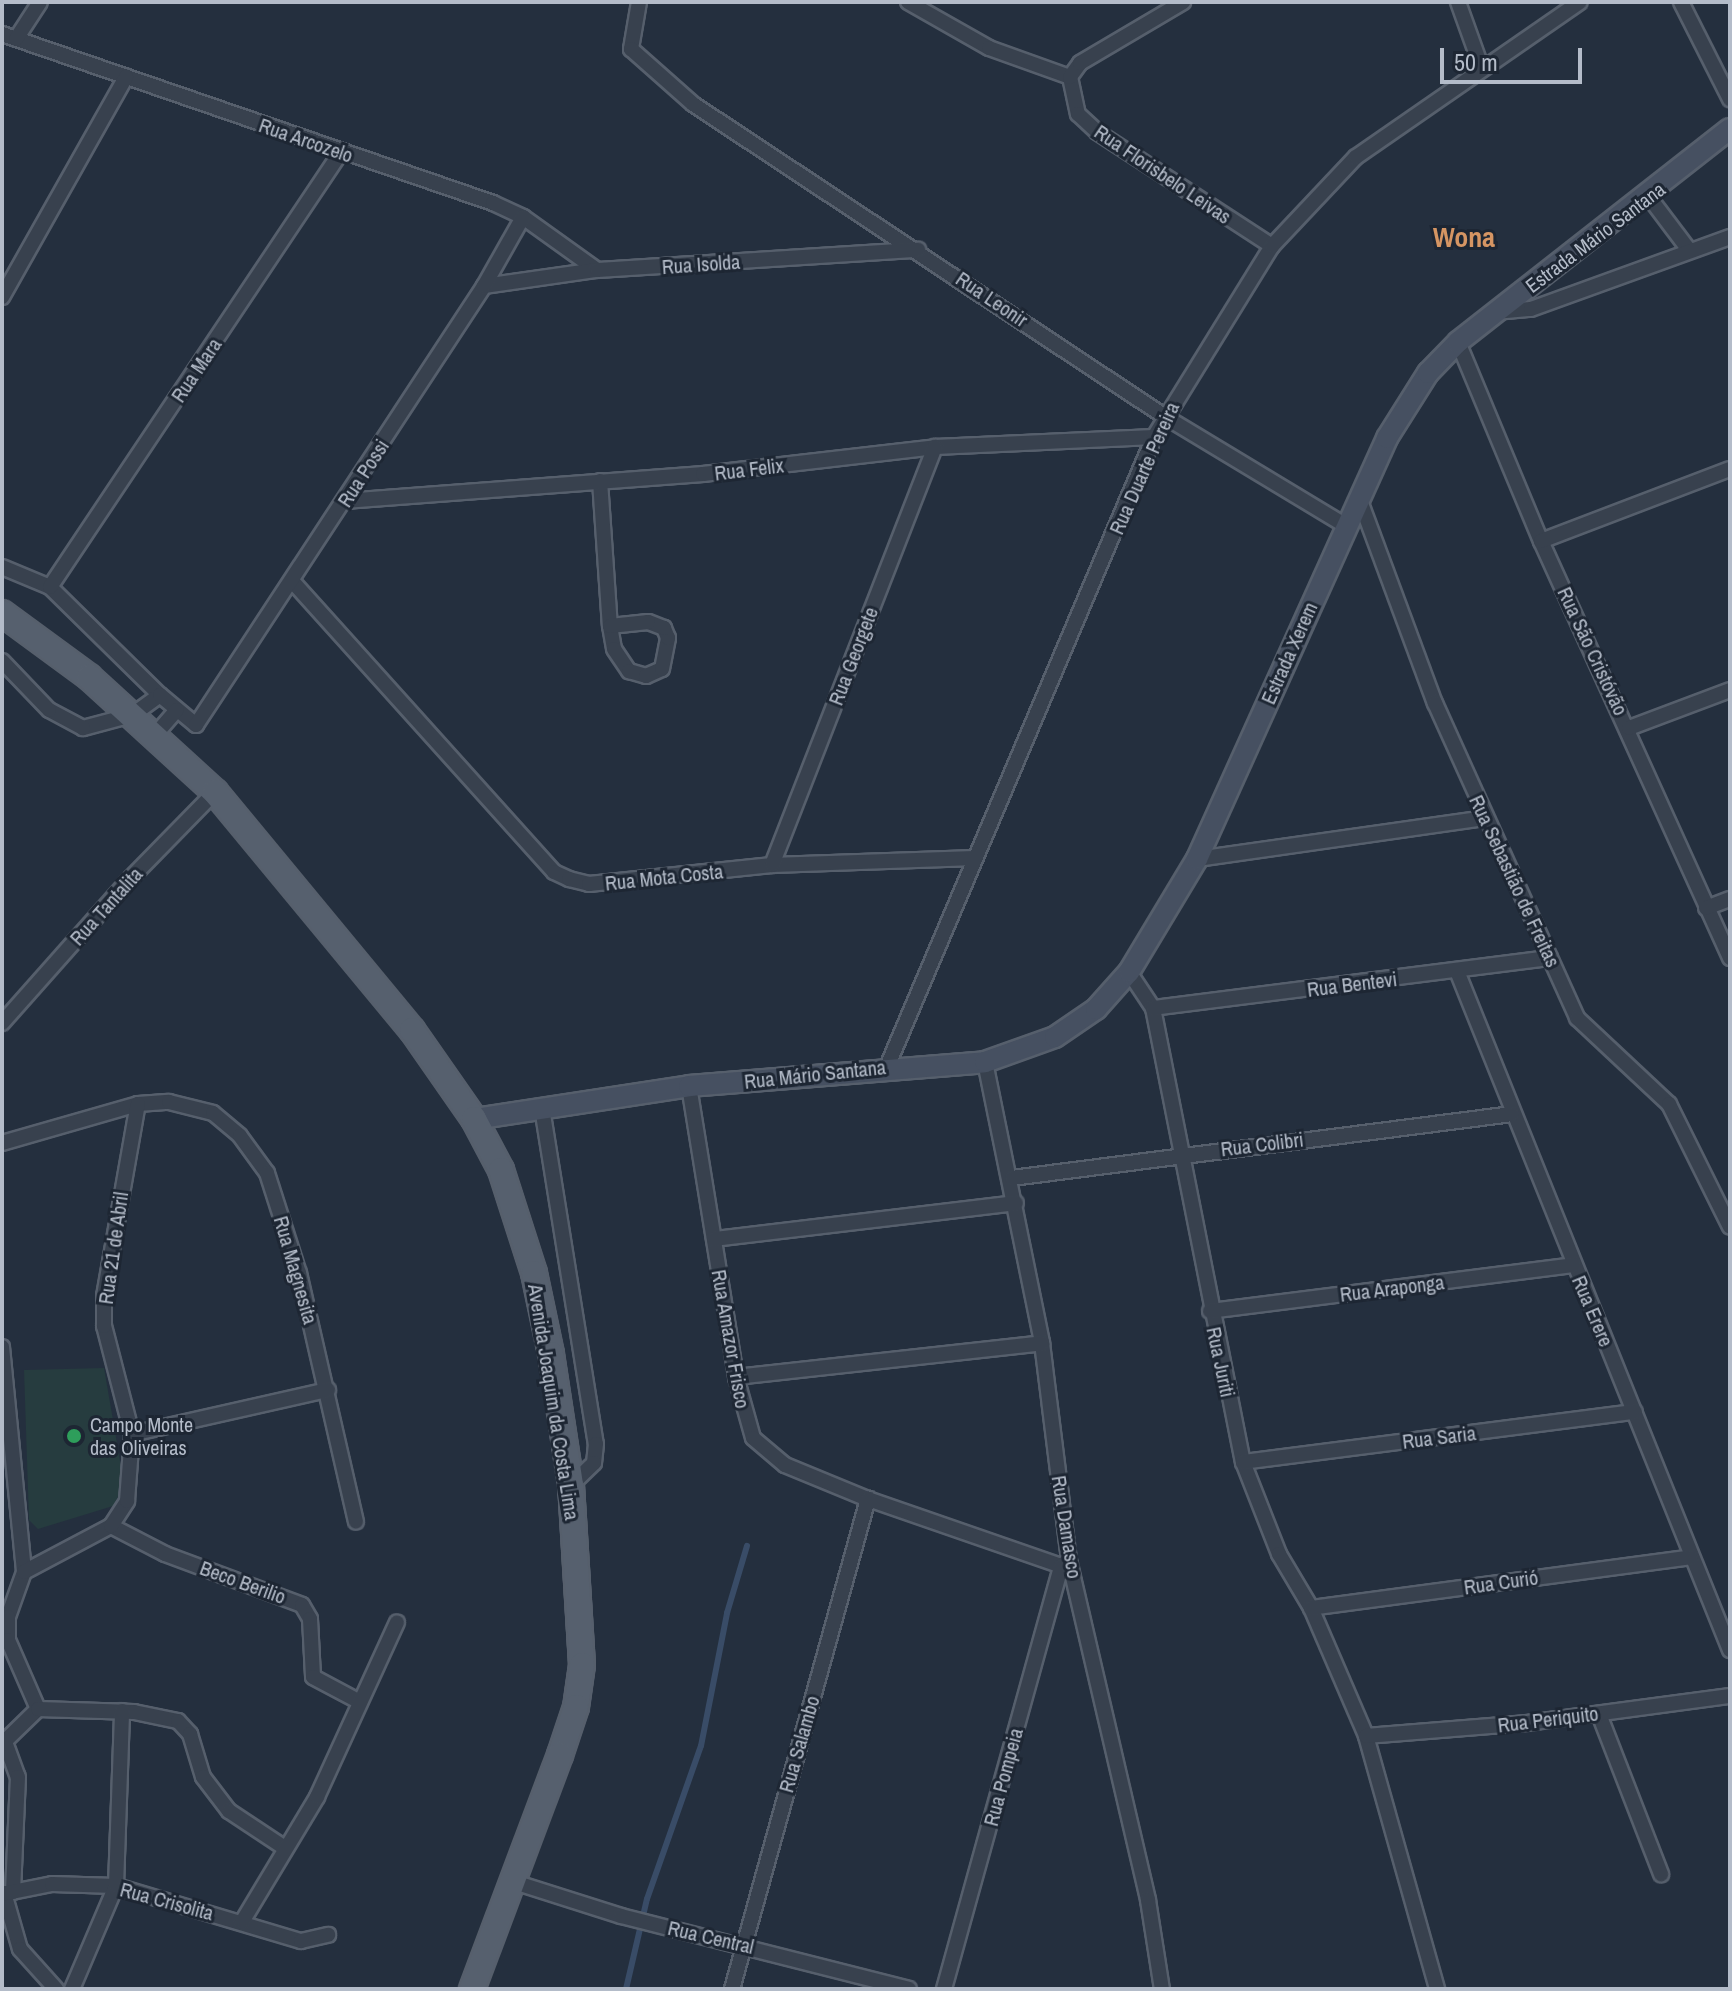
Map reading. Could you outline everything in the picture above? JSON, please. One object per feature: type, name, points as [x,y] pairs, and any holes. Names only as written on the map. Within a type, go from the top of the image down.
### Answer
[{"type":"main road","name":"Avenida Joaquim da Costa Lima","points":[[2,613],[132,715],[215,792],[412,1030],[474,1119],[501,1170],[534,1273],[571,1485],[580,1679],[568,1731],[472,1989]]},
{"type":"street","points":[[9,37],[40,2]]},
{"type":"street","name":"Rua Leonir","points":[[639,2],[631,43],[644,64],[754,146],[918,250],[1164,416],[1346,526]]},
{"type":"street","points":[[908,2],[989,48],[1070,77],[1080,63],[1183,2]]},
{"type":"street","points":[[1458,2],[1482,69]]},
{"type":"street","name":"Rua Duarte Pereira","points":[[887,1067],[1154,437],[1164,416],[1272,246],[1356,157],[1580,2]]},
{"type":"street","points":[[1681,2],[1730,99]]},
{"type":"street","name":"Rua Arcozelo","points":[[9,37],[523,217],[597,270]]},
{"type":"street","points":[[2,297],[126,77]]},
{"type":"street","name":"Rua Florisbelo Leivas","points":[[1070,77],[1078,114],[1097,132],[1272,246]]},
{"type":"street","name":"Estrada Mário Santana","points":[[1458,342],[1649,197],[1730,129]]},
{"type":"street","name":"Rua Mara","points":[[50,587],[341,152]]},
{"type":"street","points":[[1649,197],[1689,250]]},
{"type":"street","name":"Rua Possi","points":[[177,710],[196,725],[293,582],[484,286],[523,217]]},
{"type":"street","points":[[1495,312],[1531,309],[1730,237]]},
{"type":"street","name":"Rua Isolda","points":[[484,286],[597,270],[918,250]]},
{"type":"street","name":"Estrada Xerem","points":[[1129,972],[1197,859],[1346,526],[1407,403],[1458,342]]},
{"type":"street","name":"Rua São Cristóvão","points":[[1458,342],[1541,541],[1629,728],[1730,958]]},
{"type":"street","name":"Rua Felix","points":[[345,501],[600,481],[935,447],[1154,437]]},
{"type":"street","name":"Rua Georgete","points":[[772,865],[935,447]]},
{"type":"street","points":[[1541,541],[1730,469]]},
{"type":"street","points":[[600,481],[610,626],[614,649],[629,671],[646,676],[662,669],[668,638],[664,628],[648,622],[610,626]]},
{"type":"street","name":"Rua Sebastião de Freitas","points":[[1359,498],[1435,703],[1577,1018],[1669,1104],[1730,1227]]},
{"type":"street","points":[[2,567],[50,587],[177,710],[155,735]]},
{"type":"street","name":"Rua Mota Costa","points":[[293,582],[554,872],[589,884],[772,865],[975,858]]},
{"type":"street","points":[[3,664],[49,710],[83,728],[132,715],[160,695]]},
{"type":"street","points":[[1629,728],[1730,690]]},
{"type":"street","name":"Rua Tantalita","points":[[2,1023],[127,882],[215,792]]},
{"type":"street","points":[[1197,859],[1486,818]]},
{"type":"street","points":[[1706,908],[1730,899]]},
{"type":"street","name":"Rua Bentevi","points":[[1153,1008],[1550,958]]},
{"type":"street","name":"Rua Erere","points":[[1457,971],[1730,1650]]},
{"type":"street","name":"Rua Mário Santana","points":[[474,1119],[689,1086],[887,1067],[985,1062],[1033,1047],[1075,1025],[1129,972]]},
{"type":"street","name":"Rua Juriti","points":[[1129,972],[1153,1008],[1184,1153],[1210,1311],[1243,1462],[1279,1554],[1311,1608],[1366,1736]]},
{"type":"street","name":"Rua Damasco","points":[[985,1062],[1012,1178],[1042,1343],[1065,1563],[1148,1900],[1162,1989]]},
{"type":"street","name":"Rua Amazor Frisco","points":[[689,1086],[736,1377],[746,1424],[762,1449],[785,1465],[868,1499],[1065,1563]]},
{"type":"street","name":"Rua Magnesita","points":[[2,1143],[138,1104],[192,1104],[213,1113],[240,1136],[267,1173],[299,1273],[356,1522]]},
{"type":"street","name":"Rua 21 de Abril","points":[[111,1526],[127,1501],[132,1434],[104,1326],[104,1296],[138,1104]]},
{"type":"street","points":[[542,1108],[596,1444],[594,1463],[571,1485]]},
{"type":"street","name":"Rua Colibri","points":[[1012,1178],[1184,1153],[1512,1114]]},
{"type":"street","points":[[714,1239],[1016,1203]]},
{"type":"street","name":"Rua Araponga","points":[[1210,1311],[1574,1265]]},
{"type":"street","points":[[736,1377],[1042,1343]]},
{"type":"street","points":[[2,1347],[24,1572],[8,1617],[8,1640],[38,1709]]},
{"type":"street","points":[[132,1434],[328,1390]]},
{"type":"street","name":"Rua Saria","points":[[1243,1462],[1635,1412]]},
{"type":"street","name":"Rua Salambo","points":[[732,1989],[868,1499]]},
{"type":"street","points":[[24,1572],[111,1526]]},
{"type":"street","name":"Beco Berilio","points":[[111,1526],[165,1554],[302,1605],[310,1619],[313,1677],[360,1702]]},
{"type":"street","name":"Rua Curió","points":[[1311,1608],[1691,1557]]},
{"type":"street","name":"Rua Pompeia","points":[[944,1989],[1065,1563]]},
{"type":"street","points":[[242,1922],[317,1797],[397,1622]]},
{"type":"street","name":"Rua Periquito","points":[[1366,1736],[1599,1714],[1730,1696]]},
{"type":"street","points":[[56,1989],[20,1949],[6,1893],[18,1777],[4,1743],[38,1709],[122,1711],[160,1716],[186,1727],[203,1777],[229,1811],[285,1848]]},
{"type":"street","points":[[72,1989],[116,1886],[122,1711]]},
{"type":"street","points":[[1599,1714],[1661,1874]]},
{"type":"street","points":[[1366,1736],[1437,1989]]},
{"type":"street","name":"Rua Central","points":[[514,1882],[621,1916],[743,1944],[909,1989]]},
{"type":"street","name":"Rua Crisolita","points":[[6,1893],[52,1884],[116,1886],[301,1941],[328,1935]]},
{"type":"green space","points":[[104,1368],[123,1478],[119,1495],[113,1506],[38,1529],[29,1520],[24,1370]]},
{"type":"waterway","points":[[626,1989],[647,1899],[701,1746],[727,1613],[747,1546]]},
{"type":"place","name":"Campo Monte das Oliveiras","points":[[74,1436]]},
{"type":"district","name":"Wona","points":[[1464,237]]}]
